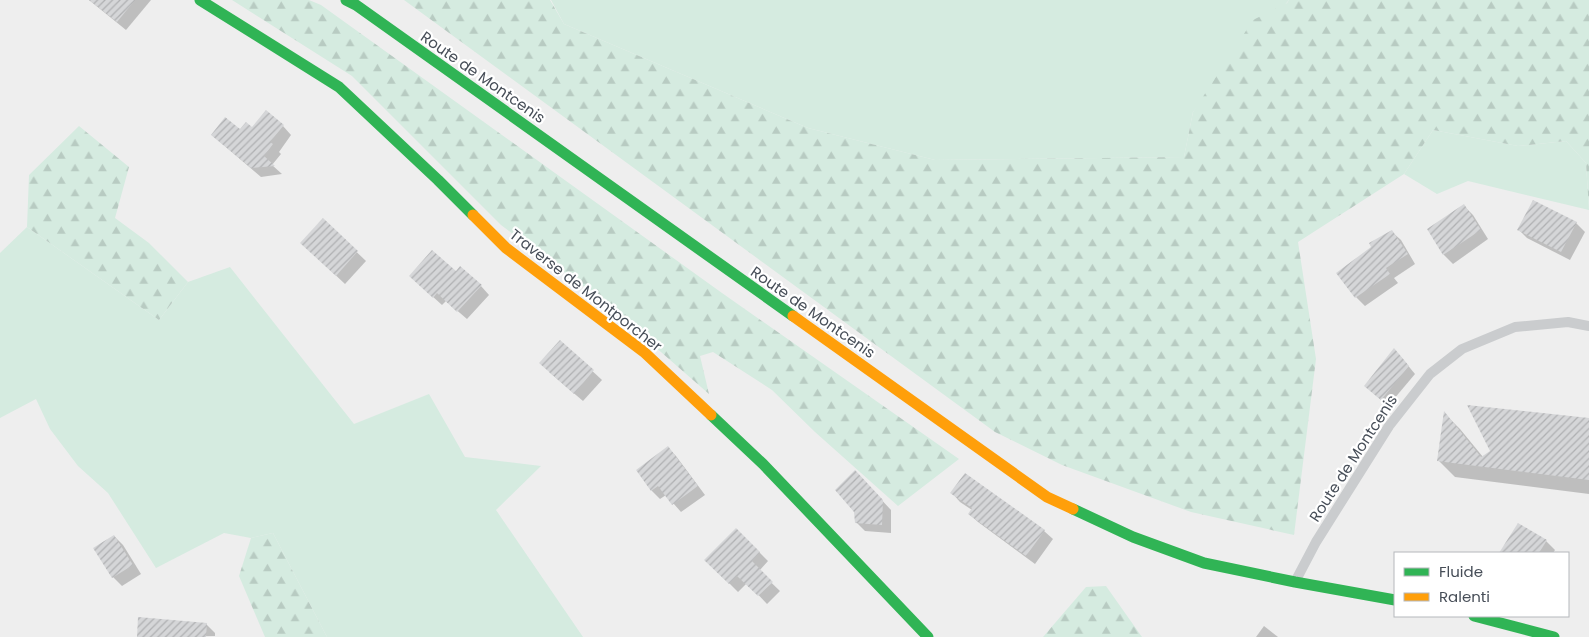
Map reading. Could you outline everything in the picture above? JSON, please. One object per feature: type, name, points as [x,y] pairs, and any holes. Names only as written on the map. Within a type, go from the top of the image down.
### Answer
[{"type":"main road","name":"Traverse de Montporcher","points":[[200,0],[339,87],[438,180],[506,248],[644,352],[763,464],[928,637]]},
{"type":"main road","name":"Route de Montcenis","points":[[346,0],[1047,496],[1133,537],[1204,563],[1394,600]]},
{"type":"main road","points":[[1478,617],[1554,637]]},
{"type":"lane","name":"Route de Montcenis","points":[[1295,582],[1316,542],[1389,426],[1430,374],[1462,349],[1515,327],[1568,322],[1589,326]]},
{"type":"green space","points":[[232,0],[309,0],[321,5],[722,293],[959,459],[898,506],[815,432],[772,390],[713,352],[700,356],[709,394],[598,297],[501,225],[352,76]]},
{"type":"green space","points":[[404,0],[550,0],[564,24],[808,128],[935,160],[1184,157],[1193,112],[1253,20],[1287,3],[1289,0],[1589,0],[1589,210],[1586,163],[1566,141],[1518,146],[1433,130],[1404,174],[1298,242],[1316,359],[1294,535],[1191,512],[1062,465],[995,432]]},
{"type":"green space","points":[[551,0],[1289,0],[1193,112],[1184,157],[935,160],[808,128],[564,24]]},
{"type":"green space","points":[[79,126],[129,167],[115,218],[149,243],[188,282],[159,320],[27,227],[29,175]]},
{"type":"green space","points":[[1433,130],[1518,146],[1566,141],[1586,163],[1589,210],[1468,181],[1437,194],[1404,174]]},
{"type":"green space","points":[[27,227],[159,320],[188,282],[230,267],[354,424],[429,394],[465,457],[541,466],[496,510],[583,637],[327,637],[273,533],[251,538],[224,533],[156,568],[108,493],[78,466],[50,429],[36,399],[0,418],[0,253]]},
{"type":"green space","points":[[273,533],[327,637],[265,637],[239,576],[251,538]]},
{"type":"green space","points":[[1106,586],[1142,637],[1043,637],[1086,587]]},
{"type":"building","points":[[89,0],[135,0],[117,22]]},
{"type":"building","points":[[266,110],[284,125],[270,142],[273,144],[264,156],[275,166],[251,168],[211,135],[225,117],[240,129],[246,122],[252,127]]},
{"type":"building","points":[[1533,200],[1577,222],[1561,252],[1517,230]]},
{"type":"building","points":[[1464,204],[1481,230],[1443,255],[1427,229]]},
{"type":"building","points":[[323,218],[358,251],[336,276],[300,243]]},
{"type":"building","points":[[1392,230],[1408,254],[1386,268],[1390,274],[1355,298],[1336,273],[1371,247],[1369,243]]},
{"type":"building","points":[[432,250],[456,271],[460,266],[482,285],[457,312],[437,293],[433,298],[409,276]]},
{"type":"building","points":[[560,340],[594,370],[574,394],[539,363]]},
{"type":"building","points":[[1394,348],[1409,366],[1381,400],[1364,386]]},
{"type":"building","points":[[1467,405],[1589,418],[1589,480],[1437,461],[1444,411],[1481,457],[1490,451]]},
{"type":"building","points":[[668,446],[698,486],[672,505],[658,486],[651,491],[636,470]]},
{"type":"building","points":[[855,470],[883,500],[882,525],[855,523],[854,512],[835,490]]},
{"type":"building","points":[[965,473],[1045,530],[1026,556],[968,514],[972,508],[950,493]]},
{"type":"building","points":[[1518,523],[1547,540],[1540,552],[1500,552]]},
{"type":"building","points":[[736,528],[760,552],[752,561],[773,582],[758,596],[737,576],[729,584],[704,560]]},
{"type":"building","points":[[114,535],[133,565],[112,578],[93,548]]},
{"type":"building","points":[[138,617],[207,623],[206,637],[137,637]]},
{"type":"traffic: fast","points":[[200,0],[339,87],[473,215]]},
{"type":"traffic: fast","points":[[346,0],[356,5],[793,316]]},
{"type":"traffic: fast","points":[[711,415],[763,464],[928,637]]},
{"type":"traffic: fast","points":[[1073,509],[1133,537],[1204,563],[1394,600]]},
{"type":"traffic: fast","points":[[1478,617],[1554,637]]},
{"type":"traffic: slow","points":[[473,215],[506,248],[644,352],[711,415]]},
{"type":"traffic: slow","points":[[793,316],[1047,497],[1073,509]]}]
